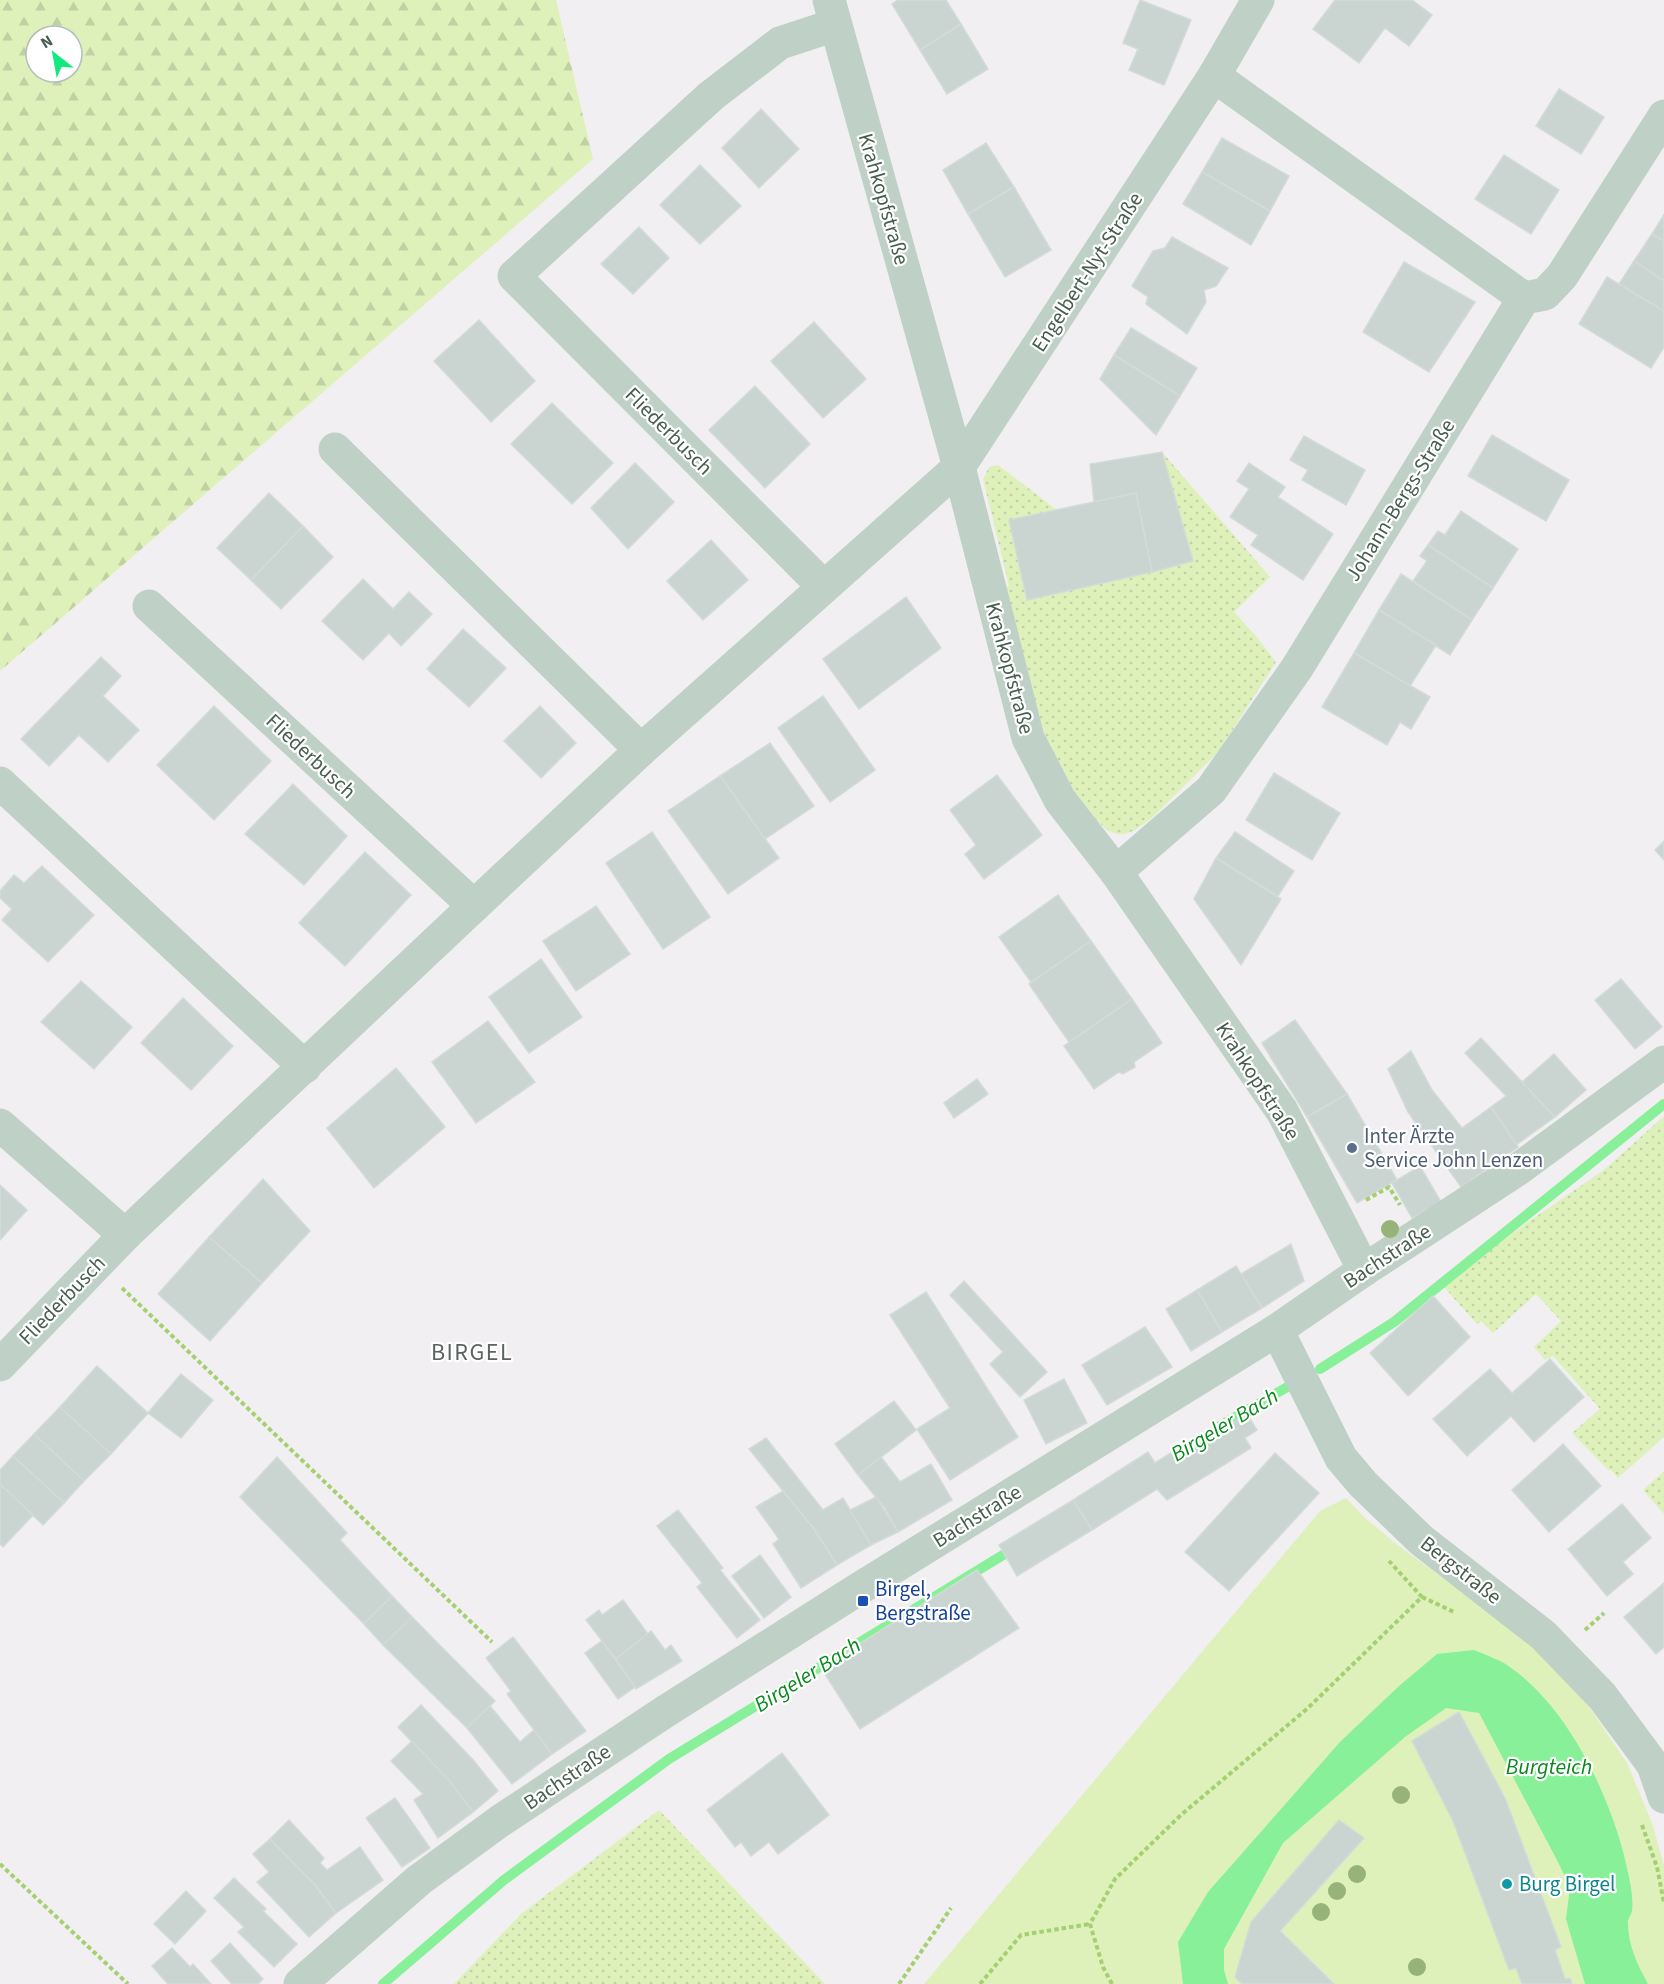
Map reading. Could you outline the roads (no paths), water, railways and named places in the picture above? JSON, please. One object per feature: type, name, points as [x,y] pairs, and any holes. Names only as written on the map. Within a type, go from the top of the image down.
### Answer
[{"type":"street","name":"Engelbert-Nyt-Straße","points":[[959,467],[1214,76],[1258,0]]},
{"type":"street","name":"Krahkopfstraße","points":[[514,276],[711,96],[780,43],[832,12],[959,467],[1028,738],[1060,800],[1116,872],[1282,1111],[1364,1270]]},
{"type":"street","points":[[1214,76],[1524,298],[1545,294],[1562,276],[1664,116]]},
{"type":"street","name":"Fliederbusch","points":[[514,276],[824,587]]},
{"type":"street","name":"Johann-Bergs-Straße","points":[[1116,872],[1211,790],[1297,668],[1524,298]]},
{"type":"street","points":[[335,449],[641,750]]},
{"type":"street","name":"Fliederbusch","points":[[0,1365],[96,1264],[474,906],[641,750],[959,467]]},
{"type":"street","name":"Fliederbusch","points":[[149,606],[474,906]]},
{"type":"street","points":[[0,783],[305,1067]]},
{"type":"street","name":"Bachstraße","points":[[300,1984],[419,1880],[500,1821],[666,1711],[847,1597],[1289,1355],[1364,1270],[1517,1170],[1664,1062]]},
{"type":"street","points":[[0,1125],[125,1236]]},
{"type":"street","name":"Bergstraße","points":[[1289,1355],[1341,1458],[1363,1484],[1421,1540],[1543,1635],[1586,1679],[1602,1696],[1653,1766],[1664,1797]]},
{"type":"water","name":"Burgteich","points":[[1474,1650],[1507,1665],[1531,1684],[1553,1708],[1589,1765],[1604,1796],[1625,1859],[1632,1900],[1632,1911],[1628,1922],[1630,1940],[1637,1963],[1648,1984],[1585,1984],[1566,1919],[1570,1887],[1558,1862],[1479,1713],[1446,1708],[1405,1737],[1283,1843],[1224,1949],[1224,1970],[1228,1984],[1183,1984],[1178,1942],[1208,1892],[1340,1742],[1399,1686],[1437,1654]]},
{"type":"waterway","name":"Birgeler Bach","points":[[1320,1369],[1394,1322],[1664,1104]]},
{"type":"waterway","name":"Birgeler Bach","points":[[1218,1427],[1289,1386]]},
{"type":"waterway","name":"Birgeler Bach","points":[[383,1984],[504,1880],[669,1759],[1016,1547]]},
{"type":"place","name":"Inter Ärzte Service John Lenzen","points":[[1352,1148]]},
{"type":"place","name":"Birgel, Bergstraße","points":[[863,1601]]},
{"type":"place","name":"Burg Birgel","points":[[1507,1884]]},
{"type":"district","name":"BIRGEL","points":[[472,1352]]}]
